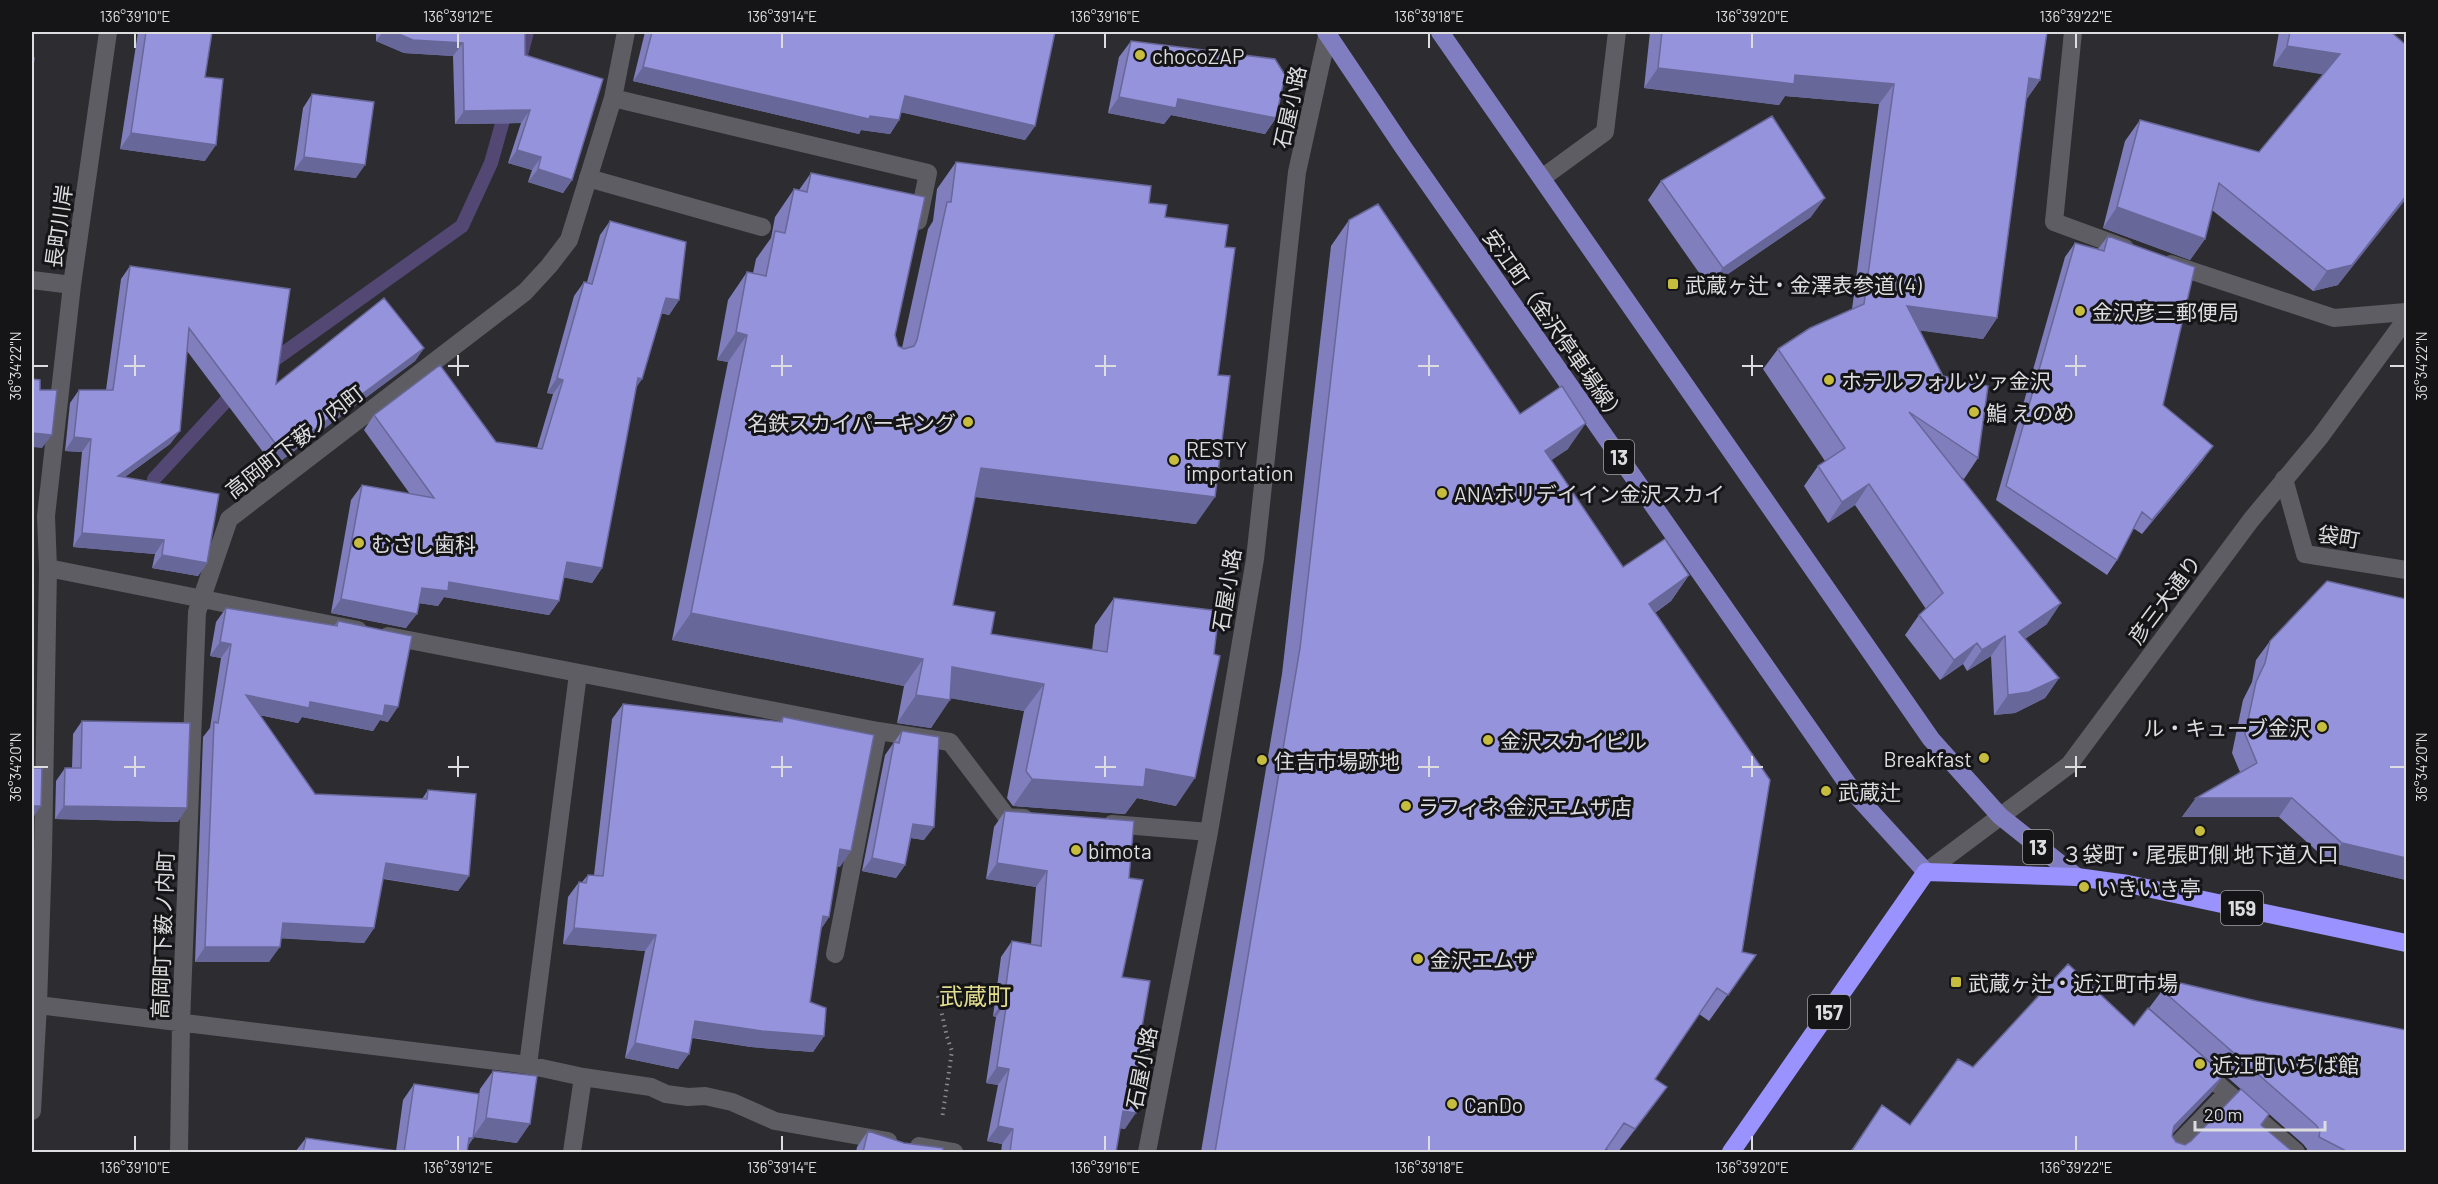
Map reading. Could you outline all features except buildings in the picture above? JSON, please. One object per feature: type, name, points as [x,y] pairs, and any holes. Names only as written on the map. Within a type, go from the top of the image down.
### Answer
[{"type":"highway","name":"159","points":[[1926,872],[2077,877],[2128,884],[2406,943]]},
{"type":"highway","name":"157","points":[[1731,1152],[1926,872]]},
{"type":"main road","name":"安江町（金沢停車場線）","points":[[1327,32],[1403,147],[1854,794],[1926,872]]},
{"type":"main road","name":"13","points":[[1440,32],[1931,739],[2000,816],[2077,877]]},
{"type":"street","name":"長町川岸","points":[[32,1111],[38,1005],[37,854],[48,568],[39,515],[108,32]]},
{"type":"street","name":"高岡町下薮ノ内町","points":[[179,1152],[181,1023],[196,612],[229,519],[525,292],[549,266],[569,240],[613,98],[626,32]]},
{"type":"street","name":"石屋小路","points":[[1147,1152],[1209,832],[1255,559],[1297,172],[1327,32]]},
{"type":"street","points":[[1542,178],[1605,132],[1617,32]]},
{"type":"street","points":[[2073,32],[2054,222],[2334,318],[2406,312]]},
{"type":"street","points":[[613,98],[928,173],[913,241]]},
{"type":"street","points":[[588,178],[762,227]]},
{"type":"street","points":[[32,280],[72,285]]},
{"type":"street","name":"彦三大通り","points":[[1926,872],[2069,765],[2284,479],[2320,437],[2406,319]]},
{"type":"street","name":"袋町","points":[[2284,479],[2305,554],[2406,570]]},
{"type":"street","points":[[48,568],[578,674],[878,731],[950,741],[1006,817],[1041,819]]},
{"type":"street","points":[[528,1065],[578,674]]},
{"type":"street","points":[[835,954],[878,731]]},
{"type":"street","points":[[1099,824],[1209,832]]},
{"type":"street","points":[[38,1005],[528,1065],[583,1077],[651,1087],[666,1094],[714,1098],[732,1102],[775,1121],[948,1151]]},
{"type":"street","points":[[2184,1055],[2296,1152]]},
{"type":"street","points":[[572,1152],[583,1077]]},
{"type":"street","points":[[2170,1152],[2227,1093]]},
{"type":"path","points":[[938,996],[952,1051],[941,1123],[948,1151]]},
{"type":"waterway","points":[[521,55],[527,32]]},
{"type":"waterway","points":[[267,365],[462,226],[491,163],[507,106]]},
{"type":"waterway","points":[[154,479],[236,390]]},
{"type":"place","name":"chocoZAP","points":[[1140,55]]},
{"type":"place","name":"武蔵ヶ辻・金澤表参道 (4)","points":[[1673,284]]},
{"type":"place","name":"金沢彦三郵便局","points":[[2080,311]]},
{"type":"place","name":"ホテルフォルツァ金沢","points":[[1829,380]]},
{"type":"place","name":"鮨 えのめ","points":[[1974,412]]},
{"type":"place","name":"名鉄スカイパーキング","points":[[968,422]]},
{"type":"place","name":"RESTY importation","points":[[1174,460]]},
{"type":"place","name":"ANAホリデイイン金沢スカイ","points":[[1442,493]]},
{"type":"place","name":"むさし歯科","points":[[359,543]]},
{"type":"place","name":"ル・キューブ金沢","points":[[2322,727]]},
{"type":"place","name":"金沢スカイビル","points":[[1488,740]]},
{"type":"place","name":"Breakfast","points":[[1984,758]]},
{"type":"place","name":"住吉市場跡地","points":[[1262,760]]},
{"type":"place","name":"武蔵辻","points":[[1826,791]]},
{"type":"place","name":"ラフィネ 金沢エムザ店","points":[[1406,806]]},
{"type":"place","name":"３袋町・尾張町側 地下道入口","points":[[2200,831]]},
{"type":"place","name":"bimota","points":[[1076,850]]},
{"type":"place","name":"いきいき亭","points":[[2084,887]]},
{"type":"place","name":"金沢エムザ","points":[[1418,959]]},
{"type":"place","name":"武蔵ヶ辻・近江町市場","points":[[1956,982]]},
{"type":"place","name":"近江町いちば館","points":[[2200,1064]]},
{"type":"place","name":"CanDo","points":[[1452,1104]]},
{"type":"district","name":"武蔵町","points":[[975,995]]}]
